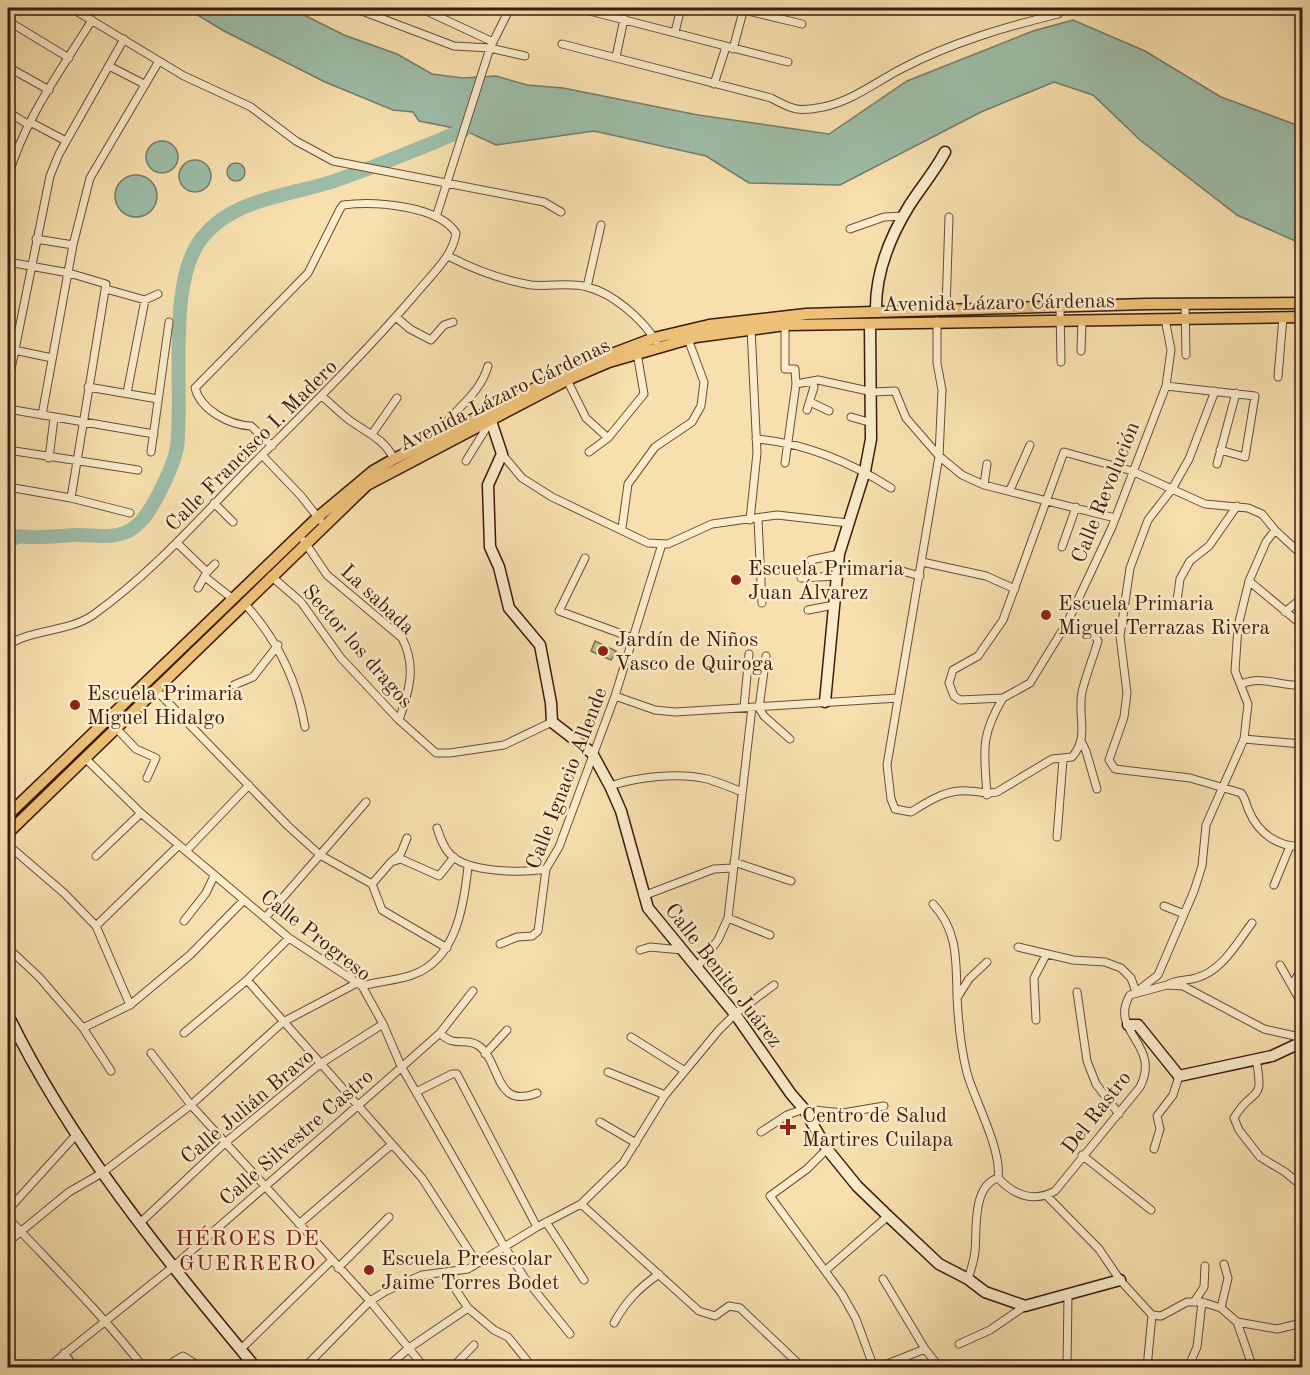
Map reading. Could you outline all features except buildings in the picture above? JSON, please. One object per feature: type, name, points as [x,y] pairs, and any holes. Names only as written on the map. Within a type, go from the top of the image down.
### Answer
[{"type":"main road","points":[[1241,303],[1241,318]]},
{"type":"main road","name":"Avenida Lázaro Cárdenas","points":[[8,815],[232,598],[301,540],[373,471],[591,360],[762,317],[1060,306],[1302,303]]},
{"type":"main road","name":"Avenida Lázaro Cárdenas","points":[[320,521],[368,485],[409,461],[567,380],[637,353],[656,342],[784,325],[1302,317]]},
{"type":"main road","name":"Avenida Lázaro Cárdenas","points":[[8,833],[271,576],[301,540]]},
{"type":"street","points":[[71,8],[184,76],[251,107],[296,141],[333,161],[544,202],[561,212]]},
{"type":"street","points":[[354,8],[366,9],[454,46],[491,45]]},
{"type":"street","points":[[420,8],[491,45],[525,56]]},
{"type":"street","points":[[436,217],[449,183],[491,45],[508,8]]},
{"type":"street","points":[[578,8],[788,62]]},
{"type":"street","points":[[675,32],[681,8]]},
{"type":"street","points":[[714,84],[729,48],[741,8],[802,24]]},
{"type":"street","points":[[562,44],[771,98],[788,109],[823,107],[884,81],[902,69],[933,55],[1004,27],[1058,14],[1063,8]]},
{"type":"street","points":[[616,57],[624,19]]},
{"type":"street","points":[[8,177],[10,161],[30,123],[92,20]]},
{"type":"street","points":[[8,21],[69,58]]},
{"type":"street","points":[[8,384],[50,176],[66,141],[124,39]]},
{"type":"street","points":[[42,415],[74,245],[90,178],[159,61]]},
{"type":"street","points":[[109,66],[144,84]]},
{"type":"street","points":[[8,68],[49,90]]},
{"type":"street","points":[[8,112],[66,141]]},
{"type":"street","points":[[876,312],[878,280],[904,216],[932,177],[945,152]]},
{"type":"street","points":[[272,446],[251,426],[240,426],[211,410],[195,388],[308,273],[343,205],[398,205],[436,217],[452,227],[456,233],[448,256],[465,265],[532,285],[587,286],[622,306],[656,342]]},
{"type":"street","points":[[850,230],[884,217],[904,216]]},
{"type":"street","points":[[946,309],[949,217]]},
{"type":"street","points":[[587,286],[601,225]]},
{"type":"street","points":[[36,239],[74,245]]},
{"type":"street","name":"Calle Francisco I. Madero","points":[[8,645],[89,618],[177,543],[322,396],[448,256]]},
{"type":"street","points":[[8,262],[69,273],[145,300],[158,294]]},
{"type":"street","points":[[71,498],[106,286]]},
{"type":"street","points":[[127,393],[145,300]]},
{"type":"street","points":[[1185,304],[1186,355]]},
{"type":"street","points":[[1060,306],[1061,362]]},
{"type":"street","points":[[396,316],[410,329],[431,340],[444,325],[453,322]]},
{"type":"street","points":[[1278,377],[1283,317]]},
{"type":"street","name":"Calle Revolución","points":[[1015,589],[1003,620],[985,647],[978,656],[953,670],[949,677],[954,696],[960,700],[1003,698],[1030,682],[1068,621],[1115,518],[1166,386],[1171,350],[1165,319]]},
{"type":"street","points":[[1081,351],[1082,320]]},
{"type":"street","points":[[937,321],[937,363],[942,390],[939,456],[887,765],[893,806],[904,812],[910,812],[946,792],[970,790],[987,795],[997,792],[1052,759],[1072,757],[1081,741]]},
{"type":"street","points":[[151,452],[169,322]]},
{"type":"street","points":[[825,702],[839,554],[865,471],[872,423],[870,324]]},
{"type":"street","points":[[784,325],[786,369],[795,369],[796,384],[785,463]]},
{"type":"street","points":[[750,520],[751,493],[756,479],[751,328]]},
{"type":"street","points":[[622,528],[628,484],[655,447],[692,422],[701,406],[704,382],[688,339]]},
{"type":"street","points":[[14,350],[52,358]]},
{"type":"street","points":[[589,452],[608,438],[644,394],[637,353]]},
{"type":"street","points":[[433,441],[444,423],[477,390],[488,366]]},
{"type":"street","points":[[567,380],[590,423],[608,438]]},
{"type":"street","points":[[796,384],[812,381],[873,392],[896,392],[906,418],[939,456],[962,475],[984,485],[1115,518]]},
{"type":"street","points":[[812,381],[814,387],[808,406],[829,411]]},
{"type":"street","points":[[1166,386],[1255,396],[1245,457],[1220,450]]},
{"type":"street","points":[[88,387],[158,399]]},
{"type":"street","points":[[1215,391],[1189,459],[1172,489],[1148,520],[1130,568],[1120,636],[1123,677],[1127,693],[1124,717],[1109,760],[1115,769],[1190,778],[1241,793],[1262,831],[1276,842],[1296,846],[1274,885]]},
{"type":"street","points":[[1217,464],[1236,393]]},
{"type":"street","points":[[322,396],[346,418],[388,447],[394,459]]},
{"type":"street","points":[[372,434],[397,398]]},
{"type":"street","points":[[8,409],[82,424],[154,434]]},
{"type":"street","points":[[851,417],[872,423]]},
{"type":"street","points":[[49,458],[54,418]]},
{"type":"street","points":[[491,420],[502,454],[522,478],[552,497],[622,528],[648,543],[668,544],[712,524],[777,515],[848,524]]},
{"type":"street","points":[[466,461],[491,420]]},
{"type":"street","points":[[756,439],[788,442],[865,471],[891,488]]},
{"type":"street","points":[[1010,490],[1030,445]]},
{"type":"street","points":[[8,450],[138,470]]},
{"type":"street","points":[[922,562],[986,576],[1015,589],[1064,452],[1132,471],[1205,504],[1237,506],[1262,514],[1275,530],[1302,555]]},
{"type":"street","points":[[502,454],[488,485],[490,547],[499,567],[508,608],[540,645],[551,703],[552,722]]},
{"type":"street","points":[[262,455],[301,496],[320,521]]},
{"type":"street","points":[[984,485],[987,464]]},
{"type":"street","points":[[8,487],[71,498],[130,513]]},
{"type":"street","points":[[214,503],[233,522]]},
{"type":"street","points":[[1176,608],[1180,579],[1190,561],[1209,546],[1237,506]]},
{"type":"street","points":[[1062,548],[1076,507]]},
{"type":"street","points":[[758,519],[762,603]]},
{"type":"street","points":[[1137,992],[1158,975],[1184,914],[1202,866],[1206,825],[1244,739],[1248,704],[1235,671],[1237,637],[1249,581],[1266,542],[1275,530]]},
{"type":"street","name":"La sabada","points":[[301,540],[327,575],[402,638],[408,649],[410,687],[399,720]]},
{"type":"street","points":[[177,543],[232,598]]},
{"type":"street","name":"Calle Ignacio Allende","points":[[500,944],[517,937],[532,936],[537,931],[546,869],[559,847],[615,696],[662,544]]},
{"type":"street","points":[[811,560],[839,554]]},
{"type":"street","points":[[585,558],[559,611],[633,638]]},
{"type":"street","points":[[198,588],[215,564]]},
{"type":"street","points":[[895,569],[920,576]]},
{"type":"street","name":"Sector los dragos","points":[[271,576],[301,602],[330,644],[399,720],[436,753],[504,745],[552,722]]},
{"type":"street","points":[[801,578],[837,576]]},
{"type":"street","points":[[1249,581],[1302,625]]},
{"type":"street","points":[[1285,612],[1302,598]]},
{"type":"street","points":[[244,603],[278,645],[302,708],[306,727]]},
{"type":"street","points":[[808,610],[834,605]]},
{"type":"street","points":[[1068,621],[1098,637],[1081,695],[1081,741],[1097,789]]},
{"type":"street","points":[[234,685],[253,677],[278,645]]},
{"type":"street","points":[[744,707],[749,654]]},
{"type":"street","points":[[698,966],[718,940],[728,918],[742,792],[766,656]]},
{"type":"street","points":[[1242,684],[1250,680],[1270,681],[1288,686],[1302,685]]},
{"type":"street","points":[[155,690],[320,855],[372,884],[376,899],[390,918],[447,948]]},
{"type":"street","points":[[615,696],[655,710],[675,712],[898,698]]},
{"type":"street","points":[[987,795],[983,755],[989,722],[1003,698]]},
{"type":"street","points":[[756,707],[790,739]]},
{"type":"street","name":"Calle Benito Juárez","points":[[552,722],[592,753],[610,786],[621,811],[648,908],[698,966],[735,1014],[804,1109],[827,1149],[857,1186],[939,1264],[968,1279],[985,1292],[1025,1306]]},
{"type":"street","points":[[116,728],[136,749],[156,758],[147,778]]},
{"type":"street","points":[[1244,739],[1302,744]]},
{"type":"street","name":"Calle Progreso","points":[[85,758],[141,813],[289,938],[360,985],[383,1024],[401,1066],[504,1246],[524,1277],[570,1334]]},
{"type":"street","points":[[1057,837],[1063,759]]},
{"type":"street","points":[[610,786],[648,777],[695,778],[706,779],[742,792]]},
{"type":"street","points":[[187,850],[249,785]]},
{"type":"street","points":[[8,798],[16,807]]},
{"type":"street","points":[[265,918],[366,802]]},
{"type":"street","points":[[96,856],[141,813]]},
{"type":"street","points":[[437,828],[453,857],[468,866],[518,872],[546,869]]},
{"type":"street","points":[[372,884],[401,853],[407,838]]},
{"type":"street","points":[[8,845],[64,893],[96,926],[130,1005]]},
{"type":"street","points":[[96,926],[179,845]]},
{"type":"street","points":[[392,862],[401,859],[439,876],[453,857]]},
{"type":"street","points":[[643,896],[714,869],[734,865],[792,881]]},
{"type":"street","points":[[8,1242],[69,1192],[102,1173],[190,1106],[283,1022],[360,985],[412,975],[427,968],[447,948],[466,890],[468,866]]},
{"type":"street","points":[[184,921],[206,893],[214,876]]},
{"type":"street","points":[[83,1028],[130,1005],[190,955],[244,900]]},
{"type":"street","points":[[933,904],[944,916],[956,947],[957,998],[967,1072],[989,1134],[999,1171],[998,1178]]},
{"type":"street","points":[[1164,906],[1184,914]]},
{"type":"street","points":[[728,918],[770,935]]},
{"type":"street","points":[[1179,1076],[1138,1025],[1128,1025],[1125,1004],[1130,995],[1137,992],[1167,985],[1178,979],[1195,979],[1215,969],[1252,923]]},
{"type":"street","points":[[184,1033],[247,980],[289,938]]},
{"type":"street","points":[[640,950],[650,947],[682,950]]},
{"type":"street","points":[[1018,947],[1046,955],[1105,962],[1121,968],[1131,978],[1137,992]]},
{"type":"street","points":[[8,948],[39,977],[83,1028],[111,1071]]},
{"type":"street","points":[[1036,1020],[1034,978],[1046,955]]},
{"type":"street","points":[[957,998],[969,979],[987,962]]},
{"type":"street","points":[[1280,964],[1302,1004]]},
{"type":"street","points":[[1292,985],[1302,968]]},
{"type":"street","points":[[247,980],[355,1105],[422,1178],[477,1263]]},
{"type":"street","points":[[304,1368],[370,1301],[403,1281],[422,1275],[462,1272],[537,1227],[581,1204],[623,1163],[666,1095],[735,1014],[774,985]]},
{"type":"street","points":[[1167,985],[1183,986],[1264,1029],[1295,1036],[1302,1042],[1292,1049],[1256,1059],[1179,1076]]},
{"type":"street","name":"Calle Silvestre Castro","points":[[47,1368],[174,1266],[355,1105],[440,1033],[473,991]]},
{"type":"street","points":[[1077,992],[1087,1061],[1096,1084],[1119,1114]]},
{"type":"street","points":[[8,1015],[43,1085],[75,1136],[174,1266],[256,1368]]},
{"type":"street","name":"Calle Julián Bravo","points":[[141,1223],[226,1142],[320,1064],[383,1024]]},
{"type":"street","name":"Del Rastro","points":[[1047,1196],[1064,1182],[1082,1155],[1119,1114],[1146,1075],[1145,1054],[1128,1025]]},
{"type":"street","points":[[485,1054],[507,1030]]},
{"type":"street","points":[[440,1033],[455,1043],[471,1042],[485,1054],[500,1083],[512,1095],[524,1098],[537,1093]]},
{"type":"street","points":[[8,1043],[18,1037]]},
{"type":"street","points":[[631,1037],[685,1071]]},
{"type":"street","points":[[151,1053],[190,1106],[226,1142],[331,1261],[370,1301],[424,1368]]},
{"type":"street","points":[[1256,1059],[1261,1085],[1259,1092],[1239,1109],[1234,1118],[1239,1130],[1260,1157],[1285,1172],[1302,1186]]},
{"type":"street","points":[[608,1072],[666,1095]]},
{"type":"street","points":[[416,1092],[455,1073],[537,1227]]},
{"type":"street","points":[[1154,1149],[1160,1130],[1157,1116],[1173,1095],[1179,1076]]},
{"type":"street","points":[[761,1132],[787,1115],[804,1109],[843,1113],[884,1106]]},
{"type":"street","points":[[600,1122],[636,1143]]},
{"type":"street","points":[[8,1210],[75,1136]]},
{"type":"street","points":[[299,1224],[391,1145]]},
{"type":"street","points":[[827,1149],[807,1169],[770,1196],[826,1270],[856,1319],[876,1368],[926,1349]]},
{"type":"street","points":[[1082,1155],[1151,1210]]},
{"type":"street","points":[[998,1178],[1011,1192],[1025,1197],[1047,1196],[1099,1249],[1120,1280],[1154,1316],[1148,1368]]},
{"type":"street","points":[[968,1279],[975,1253],[983,1191],[991,1180],[998,1178]]},
{"type":"street","points":[[581,1204],[706,1315],[715,1316],[729,1305],[740,1308],[803,1368]]},
{"type":"street","points":[[826,1270],[888,1216]]},
{"type":"street","points":[[338,1268],[389,1217]]},
{"type":"street","points":[[8,1218],[77,1293],[106,1319],[144,1368]]},
{"type":"street","points":[[546,1222],[584,1280]]},
{"type":"street","points":[[241,1349],[331,1261]]},
{"type":"street","points":[[1221,1308],[1228,1278],[1224,1264]]},
{"type":"street","points":[[1194,1302],[1204,1287],[1205,1266]]},
{"type":"street","points":[[444,1272],[468,1308],[494,1330],[508,1337],[532,1368]]},
{"type":"street","points":[[614,1323],[624,1304],[637,1290],[659,1274]]},
{"type":"street","points":[[884,1279],[940,1368]]},
{"type":"street","points":[[959,1344],[990,1330],[1025,1306],[1120,1280]]},
{"type":"street","points":[[1067,1368],[1068,1294]]},
{"type":"street","points":[[1154,1316],[1187,1302],[1202,1302],[1221,1308],[1237,1322],[1253,1368]]},
{"type":"street","points":[[1188,1368],[1197,1347],[1202,1302]]},
{"type":"street","points":[[386,1368],[409,1348],[468,1308]]},
{"type":"street","points":[[1237,1322],[1277,1329],[1302,1323]]},
{"type":"street","points":[[452,1368],[474,1345]]},
{"type":"street","points":[[64,1353],[75,1368]]},
{"type":"street","points":[[163,1368],[183,1356],[202,1368]]},
{"type":"green space","points":[[595,641],[616,651],[611,660],[591,651]]},
{"type":"shaded area","points":[[186,8],[290,8],[344,35],[397,54],[432,74],[463,78],[496,76],[527,85],[563,88],[698,115],[829,134],[907,81],[1033,31],[1073,20],[1145,51],[1221,97],[1302,127],[1302,244],[1237,215],[1140,140],[1093,95],[1054,82],[981,112],[840,185],[749,183],[706,156],[594,131],[496,145],[464,130],[419,121],[413,112],[393,110],[325,82],[224,31]]},
{"type":"shaded area","points":[[162,141],[173,146],[178,157],[173,168],[162,173],[151,168],[146,157],[151,146]]},
{"type":"shaded area","points":[[195,160],[206,165],[211,176],[206,187],[195,192],[184,187],[179,176],[184,165]]},
{"type":"shaded area","points":[[236,163],[242,166],[245,172],[242,178],[236,181],[230,178],[227,172],[230,166]]},
{"type":"shaded area","points":[[136,175],[151,181],[157,196],[151,211],[136,217],[121,211],[115,196],[121,181]]},
{"type":"waterway","points":[[8,541],[20,536],[118,535],[135,527],[147,513],[169,472],[177,447],[180,309],[184,281],[191,257],[202,238],[215,224],[247,206],[337,180],[464,130]]},
{"type":"place","name":"Escuela Primaria Juan Álvarez","points":[[736,580]]},
{"type":"place","name":"Escuela Primaria Miguel Terrazas Rivera","points":[[1046,615]]},
{"type":"place","name":"Jardín de Niños Vasco de Quiroga","points":[[603,651]]},
{"type":"place","name":"Escuela Primaria Miguel Hidalgo","points":[[75,705]]},
{"type":"place","name":"Centro de Salud Martires Cuilapa","points":[[788,1127]]},
{"type":"place","name":"Escuela Preescolar Jaime Torres Bodet","points":[[369,1270]]},
{"type":"district","name":"HÉROES DE GUERRERO","points":[[248,1250]]}]
